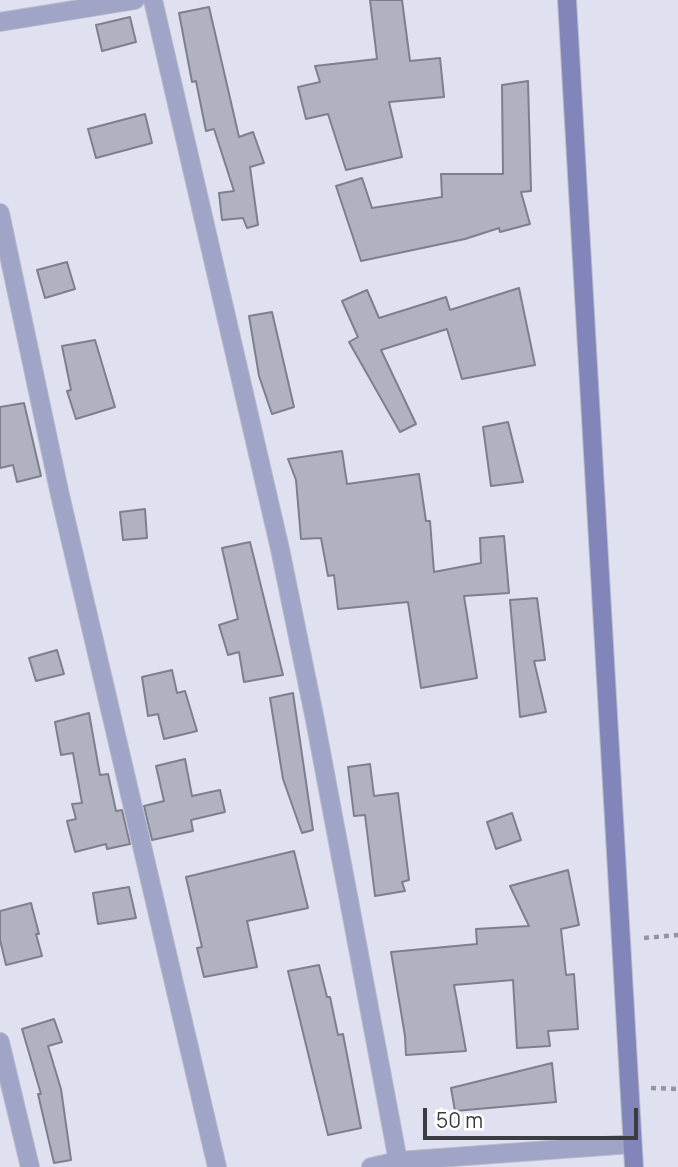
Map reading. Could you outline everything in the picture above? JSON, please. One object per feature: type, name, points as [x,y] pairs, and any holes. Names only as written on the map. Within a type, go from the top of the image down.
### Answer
[{"type":"main road","points":[[567,0],[634,1167]]},
{"type":"street","points":[[0,22],[135,0]]},
{"type":"street","points":[[153,0],[280,549],[398,1161]]},
{"type":"street","points":[[0,213],[60,495],[217,1167]]},
{"type":"street","points":[[0,1042],[30,1167]]},
{"type":"street","points":[[371,1167],[398,1161],[632,1144]]},
{"type":"path","points":[[621,940],[678,935]]},
{"type":"building","points":[[370,0],[402,0],[410,61],[440,58],[444,97],[389,102],[402,157],[346,170],[328,114],[306,119],[298,87],[320,82],[315,66],[377,59]]},
{"type":"building","points":[[209,7],[239,137],[253,132],[264,163],[250,167],[258,225],[247,228],[243,218],[222,220],[219,193],[234,191],[214,129],[206,131],[196,81],[192,82],[179,13]]},
{"type":"building","points":[[130,17],[136,42],[102,51],[96,25]]},
{"type":"building","points":[[528,81],[531,191],[521,192],[530,224],[500,232],[499,228],[465,239],[361,261],[336,186],[362,178],[372,208],[442,197],[441,174],[503,174],[502,85]]},
{"type":"building","points":[[145,114],[152,143],[96,158],[88,129]]},
{"type":"building","points":[[67,262],[75,289],[45,298],[37,270]]},
{"type":"building","points":[[519,288],[535,365],[462,379],[447,329],[381,350],[416,424],[400,432],[349,342],[358,337],[342,301],[367,290],[379,318],[446,297],[450,310]]},
{"type":"building","points":[[272,312],[294,407],[272,414],[259,376],[249,316]]},
{"type":"building","points":[[95,340],[115,407],[76,419],[67,391],[71,390],[62,346]]},
{"type":"building","points":[[24,403],[41,476],[17,482],[13,465],[0,468],[0,407]]},
{"type":"building","points":[[508,422],[523,482],[491,486],[483,427]]},
{"type":"building","points":[[342,451],[347,484],[419,474],[426,521],[430,521],[434,572],[481,563],[480,538],[504,536],[509,593],[464,596],[477,678],[421,688],[408,602],[338,609],[334,575],[328,576],[321,538],[301,539],[296,480],[288,459]]},
{"type":"building","points":[[145,509],[147,538],[123,540],[120,512]]},
{"type":"building","points":[[250,542],[283,675],[244,682],[239,652],[228,655],[219,625],[238,619],[222,548]]},
{"type":"building","points":[[537,598],[545,660],[534,661],[546,712],[520,717],[510,600]]},
{"type":"building","points":[[57,650],[64,674],[36,681],[29,658]]},
{"type":"building","points":[[172,670],[177,693],[185,691],[197,731],[164,739],[158,714],[148,716],[142,677]]},
{"type":"building","points":[[293,693],[313,830],[302,833],[283,779],[270,698]]},
{"type":"building","points":[[89,713],[100,775],[108,774],[116,811],[122,810],[130,844],[107,849],[106,844],[75,852],[67,821],[76,819],[72,804],[82,803],[73,753],[61,755],[55,722]]},
{"type":"building","points":[[185,759],[192,796],[220,790],[225,812],[191,820],[193,831],[152,840],[144,806],[164,801],[156,766]]},
{"type":"building","points":[[370,764],[374,796],[398,793],[409,880],[402,882],[405,891],[375,896],[365,815],[354,816],[348,767]]},
{"type":"building","points":[[512,813],[521,840],[496,849],[487,822]]},
{"type":"building","points":[[294,851],[308,908],[247,921],[257,967],[204,977],[197,948],[202,947],[186,877]]},
{"type":"building","points":[[568,870],[579,925],[561,929],[566,975],[574,974],[578,1029],[548,1031],[550,1046],[517,1048],[513,980],[454,985],[466,1051],[406,1055],[391,952],[477,944],[476,929],[529,926],[510,886]]},
{"type":"building","points":[[129,887],[136,918],[98,924],[93,893]]},
{"type":"building","points":[[31,903],[42,956],[6,965],[0,940],[0,911]]},
{"type":"building","points":[[319,965],[327,997],[330,997],[338,1035],[343,1034],[361,1128],[328,1135],[288,971]]},
{"type":"building","points":[[54,1019],[62,1042],[48,1046],[61,1089],[71,1160],[54,1163],[38,1094],[41,1094],[22,1029]]},
{"type":"building","points":[[552,1063],[556,1102],[455,1111],[451,1088]]}]
